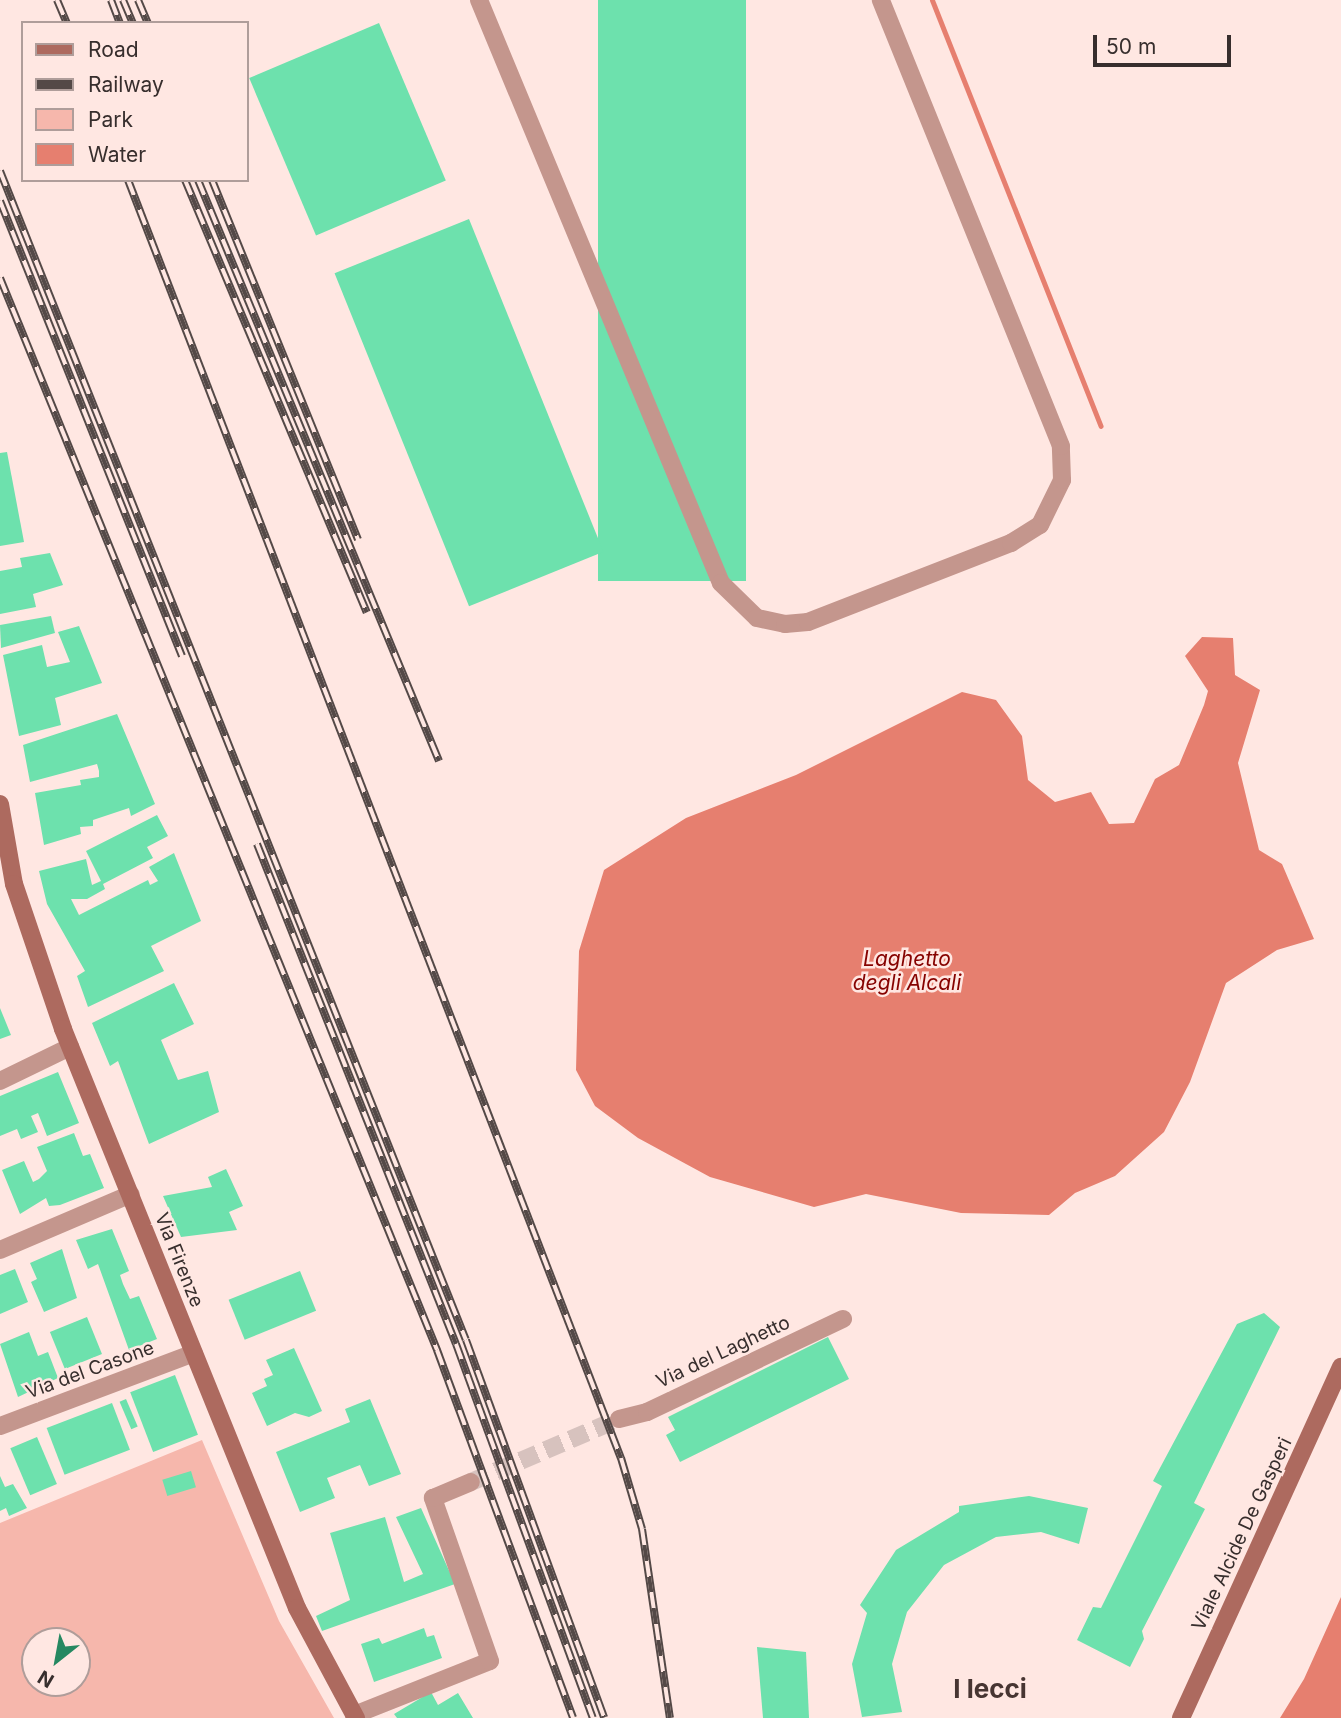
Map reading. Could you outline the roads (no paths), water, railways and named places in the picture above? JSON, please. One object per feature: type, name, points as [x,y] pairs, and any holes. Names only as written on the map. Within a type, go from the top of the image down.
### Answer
[{"type":"main road","name":"Via Firenze","points":[[0,804],[14,884],[70,1047],[297,1608],[355,1716]]},
{"type":"main road","name":"Viale Alcide De Gasperi","points":[[1181,1718],[1341,1367]]},
{"type":"street","points":[[479,0],[721,583],[757,618],[785,624],[808,622],[1011,543],[1040,524],[1062,480],[1061,446],[881,0]]},
{"type":"street","points":[[0,1081],[70,1047]]},
{"type":"street","points":[[0,1250],[131,1194]]},
{"type":"street","name":"Via del Laghetto","points":[[619,1419],[647,1412],[843,1319]]},
{"type":"street","name":"Via del Casone","points":[[0,1426],[194,1353]]},
{"type":"street","points":[[355,1716],[490,1661],[433,1499],[471,1482]]},
{"type":"water","name":"Laghetto degli Alcali","points":[[1202,637],[1233,638],[1235,675],[1260,690],[1238,763],[1259,850],[1282,864],[1314,939],[1277,950],[1226,983],[1190,1082],[1164,1132],[1115,1176],[1075,1193],[1049,1215],[961,1213],[866,1194],[814,1207],[710,1177],[638,1138],[595,1106],[576,1070],[579,951],[604,870],[686,818],[796,775],[962,692],[996,700],[1022,736],[1028,780],[1055,802],[1091,792],[1109,824],[1134,823],[1155,779],[1179,765],[1204,705],[1208,691],[1185,656]]},
{"type":"water","points":[[1341,1597],[1341,1718],[1280,1718],[1304,1679]]},
{"type":"waterway","points":[[932,0],[1101,426]]},
{"type":"tunnel","points":[[471,1482],[619,1419]]},
{"type":"railway","points":[[57,0],[66,21]]},
{"type":"railway","points":[[111,0],[119,21]]},
{"type":"railway","points":[[123,0],[132,21]]},
{"type":"railway","points":[[138,0],[147,21]]},
{"type":"railway","points":[[0,171],[466,1340],[604,1718]]},
{"type":"railway","points":[[129,182],[621,1458],[642,1529],[670,1718]]},
{"type":"railway","points":[[186,182],[367,612]]},
{"type":"railway","points":[[199,182],[439,761]]},
{"type":"railway","points":[[213,182],[358,540]]},
{"type":"railway","points":[[0,201],[182,656]]},
{"type":"railway","points":[[0,278],[437,1350],[573,1718]]},
{"type":"railway","points":[[257,844],[456,1344],[593,1718]]},
{"type":"district","name":"I lecci","points":[[990,1689]]}]
